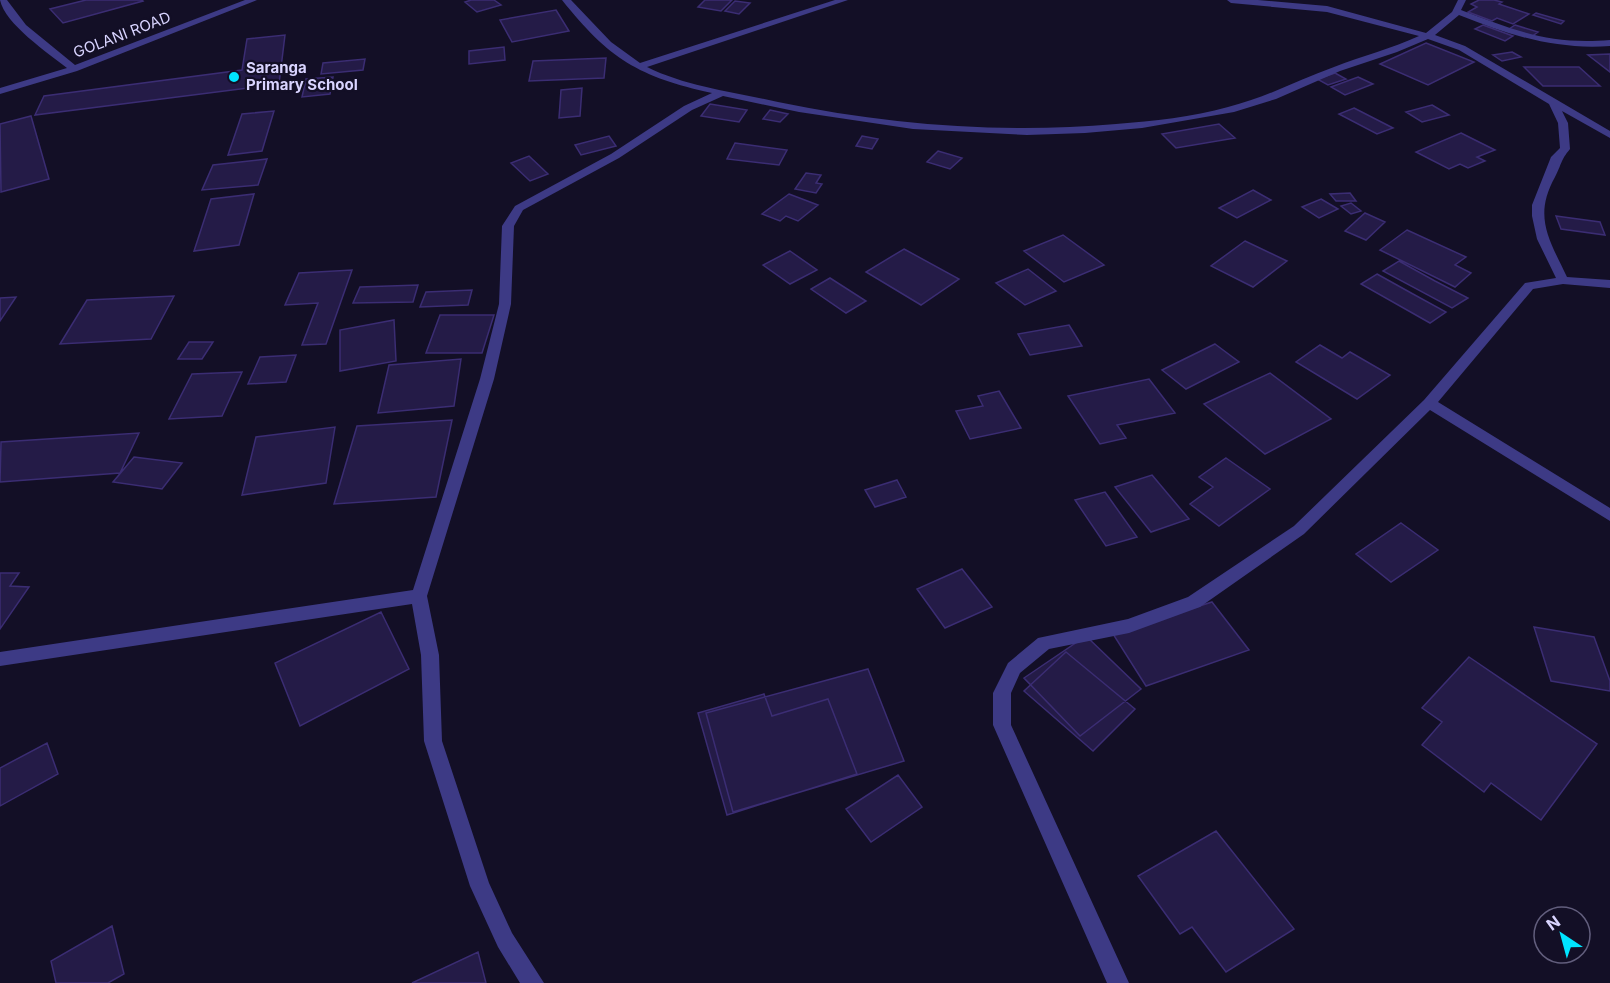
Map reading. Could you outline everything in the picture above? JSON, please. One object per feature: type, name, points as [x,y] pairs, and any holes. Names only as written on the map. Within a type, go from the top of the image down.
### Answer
[{"type":"street","points":[[3,0],[5,6],[29,32],[74,69]]},
{"type":"street","name":"GOLANI ROAD","points":[[0,91],[74,69],[253,0]]},
{"type":"street","points":[[566,0],[616,52],[638,67],[692,86],[774,105],[849,117],[946,130],[1027,132],[1117,128],[1201,116],[1281,93],[1339,67],[1429,36],[1459,12],[1462,0]]},
{"type":"street","points":[[638,67],[844,0]]},
{"type":"street","points":[[1231,0],[1327,9],[1429,36],[1462,48],[1610,135]]},
{"type":"street","points":[[1459,12],[1540,42],[1574,45],[1610,43]]},
{"type":"street","points":[[533,983],[505,940],[480,886],[433,741],[430,655],[419,596],[487,379],[505,304],[508,226],[519,208],[615,156],[688,108],[721,93]]},
{"type":"street","points":[[1554,104],[1563,123],[1565,148],[1556,157],[1555,169],[1538,198],[1537,216],[1544,240],[1563,280]]},
{"type":"street","points":[[1118,983],[1002,725],[1002,693],[1014,668],[1044,643],[1129,626],[1194,602],[1299,530],[1429,403],[1529,286],[1563,280],[1610,284]]},
{"type":"street","points":[[1429,403],[1610,515]]},
{"type":"street","points":[[0,658],[419,596]]},
{"type":"building","points":[[86,0],[143,1],[63,23],[50,9]]},
{"type":"building","points":[[494,0],[501,5],[477,12],[465,2]]},
{"type":"building","points":[[705,0],[732,0],[721,11],[698,7]]},
{"type":"building","points":[[1479,0],[1502,2],[1499,4],[1529,14],[1513,24],[1497,18],[1492,21],[1468,12],[1477,7],[1471,4]]},
{"type":"building","points":[[735,1],[750,3],[739,14],[725,11]]},
{"type":"building","points":[[556,10],[569,31],[512,42],[500,20]]},
{"type":"building","points":[[1536,13],[1564,21],[1561,24],[1533,15]]},
{"type":"building","points":[[1483,25],[1513,36],[1505,41],[1475,29]]},
{"type":"building","points":[[1515,25],[1538,32],[1531,37],[1509,29]]},
{"type":"building","name":"Saranga Primary School","points":[[285,35],[279,84],[35,115],[44,96],[242,70],[247,39]]},
{"type":"building","points":[[1426,43],[1474,62],[1428,85],[1380,64]]},
{"type":"building","points":[[504,47],[505,60],[469,64],[469,51]]},
{"type":"building","points":[[1512,52],[1521,57],[1502,61],[1493,55]]},
{"type":"building","points":[[1610,54],[1610,72],[1588,55]]},
{"type":"building","points":[[606,58],[604,78],[529,81],[533,61]]},
{"type":"building","name":"Saranga Primary School","points":[[365,59],[363,70],[321,74],[323,63]]},
{"type":"building","points":[[1524,67],[1579,67],[1600,86],[1543,86]]},
{"type":"building","points":[[1335,73],[1346,79],[1328,85],[1317,79]]},
{"type":"building","name":"Saranga Primary School","points":[[333,77],[330,94],[302,97],[306,79]]},
{"type":"building","points":[[1358,77],[1373,84],[1345,95],[1331,87]]},
{"type":"building","points":[[582,88],[580,116],[559,118],[561,90]]},
{"type":"building","points":[[710,104],[747,110],[739,122],[701,116]]},
{"type":"building","points":[[1432,105],[1449,115],[1422,122],[1406,112]]},
{"type":"building","points":[[1354,108],[1393,128],[1377,134],[1339,114]]},
{"type":"building","points":[[770,110],[788,114],[780,122],[763,119]]},
{"type":"building","name":"Saranga Primary School","points":[[274,111],[262,151],[228,155],[242,114]]},
{"type":"building","points":[[31,116],[49,179],[1,192],[0,124]]},
{"type":"building","points":[[1219,124],[1235,138],[1176,148],[1162,134]]},
{"type":"building","points":[[1461,133],[1495,150],[1477,157],[1485,161],[1468,168],[1460,164],[1449,169],[1416,152]]},
{"type":"building","points":[[609,136],[616,146],[581,155],[575,145]]},
{"type":"building","points":[[862,136],[878,139],[872,149],[856,146]]},
{"type":"building","points":[[735,143],[787,150],[779,165],[727,159]]},
{"type":"building","points":[[938,151],[962,158],[950,169],[927,162]]},
{"type":"building","points":[[529,156],[548,174],[530,181],[511,163]]},
{"type":"building","points":[[267,159],[258,185],[202,190],[213,165]]},
{"type":"building","points":[[806,173],[821,175],[816,183],[822,184],[816,193],[795,189]]},
{"type":"building","points":[[1253,190],[1271,200],[1237,218],[1219,208]]},
{"type":"building","points":[[1350,193],[1356,201],[1336,201],[1330,194]]},
{"type":"building","points":[[254,194],[239,245],[194,251],[211,199]]},
{"type":"building","points":[[789,194],[818,205],[798,221],[786,216],[780,221],[762,214]]},
{"type":"building","points":[[1321,199],[1338,209],[1319,218],[1302,207]]},
{"type":"building","points":[[1351,203],[1361,211],[1351,214],[1341,206]]},
{"type":"building","points":[[1365,213],[1385,222],[1366,240],[1345,231]]},
{"type":"building","points":[[1556,216],[1600,222],[1605,235],[1561,229]]},
{"type":"building","points":[[1407,230],[1466,257],[1455,265],[1471,273],[1455,287],[1380,250]]},
{"type":"building","points":[[1063,235],[1104,265],[1064,282],[1024,251]]},
{"type":"building","points":[[1245,241],[1287,261],[1253,287],[1211,266]]},
{"type":"building","points":[[904,249],[959,279],[921,305],[866,272]]},
{"type":"building","points":[[790,251],[817,270],[790,284],[763,265]]},
{"type":"building","points":[[1399,261],[1468,298],[1452,308],[1383,271]]},
{"type":"building","points":[[1028,269],[1056,291],[1025,305],[996,283]]},
{"type":"building","points":[[352,270],[326,344],[302,345],[318,303],[285,305],[299,273]]},
{"type":"building","points":[[1377,274],[1446,312],[1430,323],[1361,284]]},
{"type":"building","points":[[830,278],[866,301],[846,313],[811,289]]},
{"type":"building","points":[[418,285],[413,302],[353,303],[360,287]]},
{"type":"building","points":[[472,290],[468,305],[420,307],[426,292]]},
{"type":"building","points":[[174,296],[151,339],[60,344],[87,300]]},
{"type":"building","points":[[16,297],[0,321],[0,298]]},
{"type":"building","points":[[440,315],[494,315],[482,353],[426,353]]},
{"type":"building","points":[[394,320],[396,361],[340,371],[340,330]]},
{"type":"building","points":[[1069,325],[1082,346],[1030,355],[1018,334]]},
{"type":"building","points":[[189,342],[213,342],[202,359],[178,359]]},
{"type":"building","points":[[1215,344],[1239,362],[1186,389],[1162,370]]},
{"type":"building","points":[[1320,345],[1342,358],[1350,352],[1390,375],[1357,399],[1296,362]]},
{"type":"building","points":[[296,355],[286,382],[248,384],[260,357]]},
{"type":"building","points":[[461,359],[454,406],[378,413],[389,365]]},
{"type":"building","points":[[242,372],[222,416],[169,419],[192,374]]},
{"type":"building","points":[[1270,373],[1331,419],[1265,454],[1204,404]]},
{"type":"building","points":[[1149,379],[1175,413],[1117,425],[1126,438],[1100,444],[1068,396]]},
{"type":"building","points":[[999,391],[1021,428],[970,439],[956,411],[983,406],[978,396]]},
{"type":"building","points":[[452,420],[436,497],[334,504],[357,426]]},
{"type":"building","points":[[335,427],[326,483],[242,495],[256,437]]},
{"type":"building","points":[[139,433],[120,473],[0,482],[1,442]]},
{"type":"building","points":[[134,457],[182,463],[162,489],[113,482]]},
{"type":"building","points":[[1226,458],[1270,489],[1219,526],[1190,504],[1213,487],[1199,477]]},
{"type":"building","points":[[1152,475],[1189,519],[1151,532],[1115,487]]},
{"type":"building","points":[[897,480],[906,497],[875,507],[865,490]]},
{"type":"building","points":[[1105,492],[1137,537],[1106,546],[1075,500]]},
{"type":"building","points":[[1401,523],[1438,550],[1391,582],[1356,554]]},
{"type":"building","points":[[962,569],[992,607],[945,628],[917,589]]},
{"type":"building","points":[[0,573],[19,573],[10,586],[29,587],[0,629]]},
{"type":"building","points":[[1212,602],[1249,650],[1146,686],[1113,634]]},
{"type":"building","points":[[381,612],[409,669],[300,726],[275,663]]},
{"type":"building","points":[[1534,627],[1594,637],[1610,681],[1610,691],[1551,681]]},
{"type":"building","points":[[1086,636],[1141,689],[1080,736],[1024,678]]},
{"type":"building","points":[[1066,652],[1135,709],[1093,751],[1024,691]]},
{"type":"building","points":[[1469,657],[1597,744],[1541,820],[1491,783],[1484,792],[1422,745],[1442,722],[1422,708]]},
{"type":"building","points":[[868,669],[904,761],[733,812],[706,713]]},
{"type":"building","points":[[764,694],[772,716],[828,699],[857,774],[727,815],[698,713]]},
{"type":"building","points":[[47,743],[58,774],[0,806],[0,768]]},
{"type":"building","points":[[898,775],[922,807],[871,842],[846,809]]},
{"type":"building","points":[[1216,831],[1294,929],[1226,972],[1192,927],[1180,934],[1138,876]]},
{"type":"building","points":[[112,926],[124,974],[108,983],[56,983],[51,961]]},
{"type":"building","points":[[478,952],[486,983],[412,983]]},
{"type":"place","name":"Saranga Primary School","points":[[234,77]]}]
